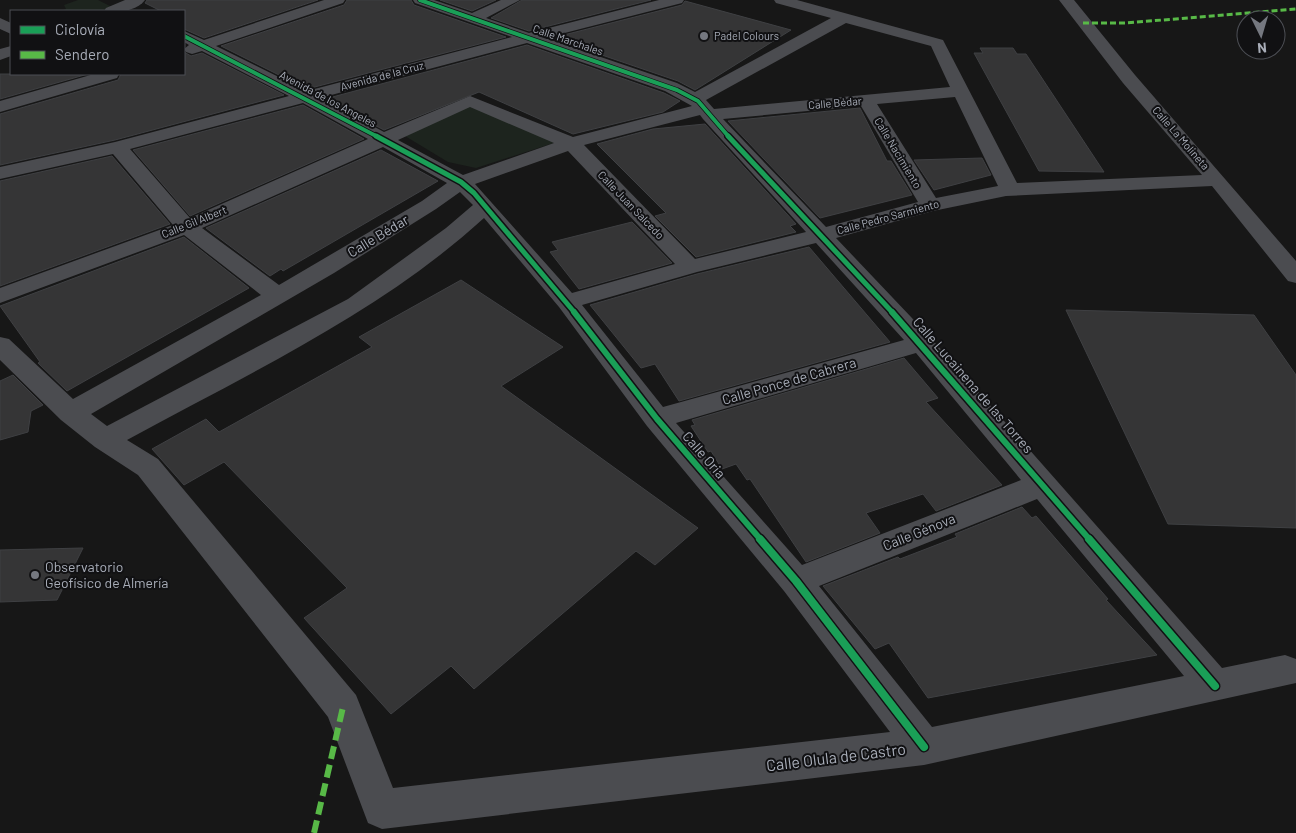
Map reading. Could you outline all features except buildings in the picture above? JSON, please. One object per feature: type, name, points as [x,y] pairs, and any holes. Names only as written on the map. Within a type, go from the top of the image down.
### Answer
[{"type":"street","points":[[120,7],[138,0]]},
{"type":"street","points":[[185,52],[338,0]]},
{"type":"street","name":"Calle Marchales","points":[[420,0],[671,87],[703,107]]},
{"type":"street","points":[[474,18],[514,0]]},
{"type":"street","points":[[643,0],[658,4]]},
{"type":"street","name":"Avenida de la Cruz","points":[[0,173],[117,147],[303,96],[678,0]]},
{"type":"street","points":[[781,0],[938,43],[1010,190]]},
{"type":"street","name":"Calle La Molineta","points":[[1066,0],[1129,79],[1217,180],[1296,276]]},
{"type":"street","points":[[703,107],[845,17]]},
{"type":"street","name":"Avenida de los Angeles","points":[[185,37],[303,96],[461,182]]},
{"type":"street","points":[[0,107],[108,75]]},
{"type":"street","name":"Calle Bédar","points":[[71,413],[278,296],[429,206],[461,182],[571,143],[703,107],[866,100],[961,91]]},
{"type":"street","name":"Calle Nacimiento","points":[[866,100],[930,205]]},
{"type":"street","name":"Calle Gil Albert","points":[[0,296],[187,227],[470,101],[571,143]]},
{"type":"street","name":"Calle Lucainena de las Torres","points":[[703,107],[819,236],[921,343],[1214,686]]},
{"type":"street","name":"Calle Juan Salcedo","points":[[571,143],[690,267]]},
{"type":"street","points":[[117,147],[187,227],[278,296]]},
{"type":"street","name":"Calle Pedro Sarmiento","points":[[567,302],[690,267],[819,236],[930,205],[1010,190],[1217,180]]},
{"type":"street","name":"Calle Oria","points":[[461,182],[485,205],[567,302],[657,419],[796,581],[924,747]]},
{"type":"street","points":[[0,345],[71,413],[105,440],[356,304],[454,233],[485,205]]},
{"type":"street","name":"Calle Ponce de Cabrera","points":[[657,419],[921,343]]},
{"type":"street","name":"Calle Olula de Castro","points":[[105,440],[148,467],[343,707],[382,809],[924,747],[1285,671]]},
{"type":"street","name":"Calle Génova","points":[[796,581],[1042,484]]},
{"type":"shaded area","points":[[78,0],[98,0],[112,7],[104,10],[63,10],[66,9],[64,5]]},
{"type":"shaded area","points":[[470,101],[557,142],[476,168],[448,162],[405,136]]},
{"type":"marked path","points":[[1083,23],[1126,23],[1296,9]]},
{"type":"marked path","points":[[314,833],[343,707]]},
{"type":"cycle path","points":[[420,0],[671,87],[698,101],[921,343],[1215,686]]},
{"type":"cycle path","points":[[185,37],[303,96],[461,182],[474,193],[567,302],[657,419],[796,581],[924,747]]},
{"type":"place","name":"Padel Colours","points":[[704,36]]},
{"type":"place","name":"Observatorio Geofísico de Almería","points":[[35,575]]}]
